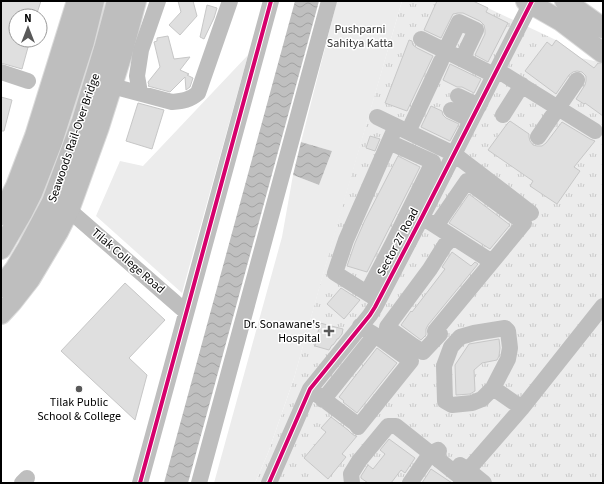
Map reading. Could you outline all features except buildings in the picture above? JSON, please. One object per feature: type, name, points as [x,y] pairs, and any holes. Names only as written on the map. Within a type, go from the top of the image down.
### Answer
[{"type":"main road","points":[[1,215],[16,186],[35,136],[77,1]]},
{"type":"main road","name":"Seawoods Rail-Over Bridge","points":[[1,249],[32,193],[52,142],[84,42],[94,1]]},
{"type":"main road","name":"Seawoods Rail-Over Bridge","points":[[1,287],[42,223],[60,206],[82,121],[117,1]]},
{"type":"main road","points":[[1,314],[30,279],[58,232],[60,206],[89,157],[112,86],[136,1]]},
{"type":"main road","points":[[565,1],[603,28]]},
{"type":"main road","points":[[529,2],[561,21],[603,53]]},
{"type":"street","points":[[140,93],[137,76],[141,50],[158,1]]},
{"type":"street","points":[[112,86],[172,102],[191,98],[198,93],[230,1]]},
{"type":"street","points":[[140,483],[271,1]]},
{"type":"street","points":[[199,483],[329,1]]},
{"type":"street","name":"Sector 27 Road","points":[[269,483],[310,389],[370,315],[373,297],[422,217],[496,72],[529,2]]},
{"type":"street","points":[[389,142],[433,162],[393,243],[373,297],[335,273],[346,240],[389,142],[402,129],[443,56],[459,22],[476,30],[462,59]]},
{"type":"street","points":[[421,39],[443,56],[462,59],[496,72],[522,86],[595,131]]},
{"type":"street","points":[[1,72],[28,81]]},
{"type":"street","points":[[538,137],[577,80]]},
{"type":"street","points":[[503,115],[522,86]]},
{"type":"street","points":[[472,120],[455,103],[479,106]]},
{"type":"street","points":[[377,117],[454,154],[528,216]]},
{"type":"street","points":[[436,226],[467,181],[528,216]]},
{"type":"street","name":"Tilak College Road","points":[[60,206],[186,312]]},
{"type":"street","points":[[453,237],[445,245],[426,274],[387,327],[423,352],[440,334],[435,331],[524,223],[528,216]]},
{"type":"street","points":[[422,217],[492,262]]},
{"type":"street","points":[[466,476],[603,306]]},
{"type":"street","points":[[310,389],[355,423],[358,427],[411,361],[360,326]]},
{"type":"street","points":[[505,328],[508,331],[510,348],[508,359],[493,388],[482,399],[472,403],[452,405],[445,401],[444,366],[451,347],[460,337],[505,328]]},
{"type":"street","points":[[323,400],[375,335]]},
{"type":"street","points":[[493,388],[522,408]]},
{"type":"street","points":[[352,483],[351,474],[359,461],[388,426],[396,426],[430,454]]},
{"type":"street","points":[[410,483],[430,454],[438,450],[466,476],[484,483]]},
{"type":"green space","name":"Pushparni Sahitya Katta","points":[[337,1],[402,1],[294,378],[268,453],[255,483],[214,483],[282,237],[293,175],[319,185],[332,151],[301,142]]},
{"type":"green space","points":[[402,1],[473,1],[556,40],[581,58],[599,62],[603,65],[603,483],[255,483],[268,453],[294,378]]},
{"type":"green space","points":[[248,55],[182,293],[96,216],[120,161],[143,166]]},
{"type":"water","points":[[295,1],[319,1],[188,483],[164,483]]},
{"type":"water","points":[[301,142],[332,151],[319,185],[293,175]]},
{"type":"cycle path","points":[[140,483],[271,1]]},
{"type":"cycle path","points":[[269,483],[310,389],[375,307],[532,1]]},
{"type":"place","name":"Dr. Sonawane's Hospital","points":[[329,331]]},
{"type":"place","name":"Tilak Public School & College","points":[[79,389]]}]
